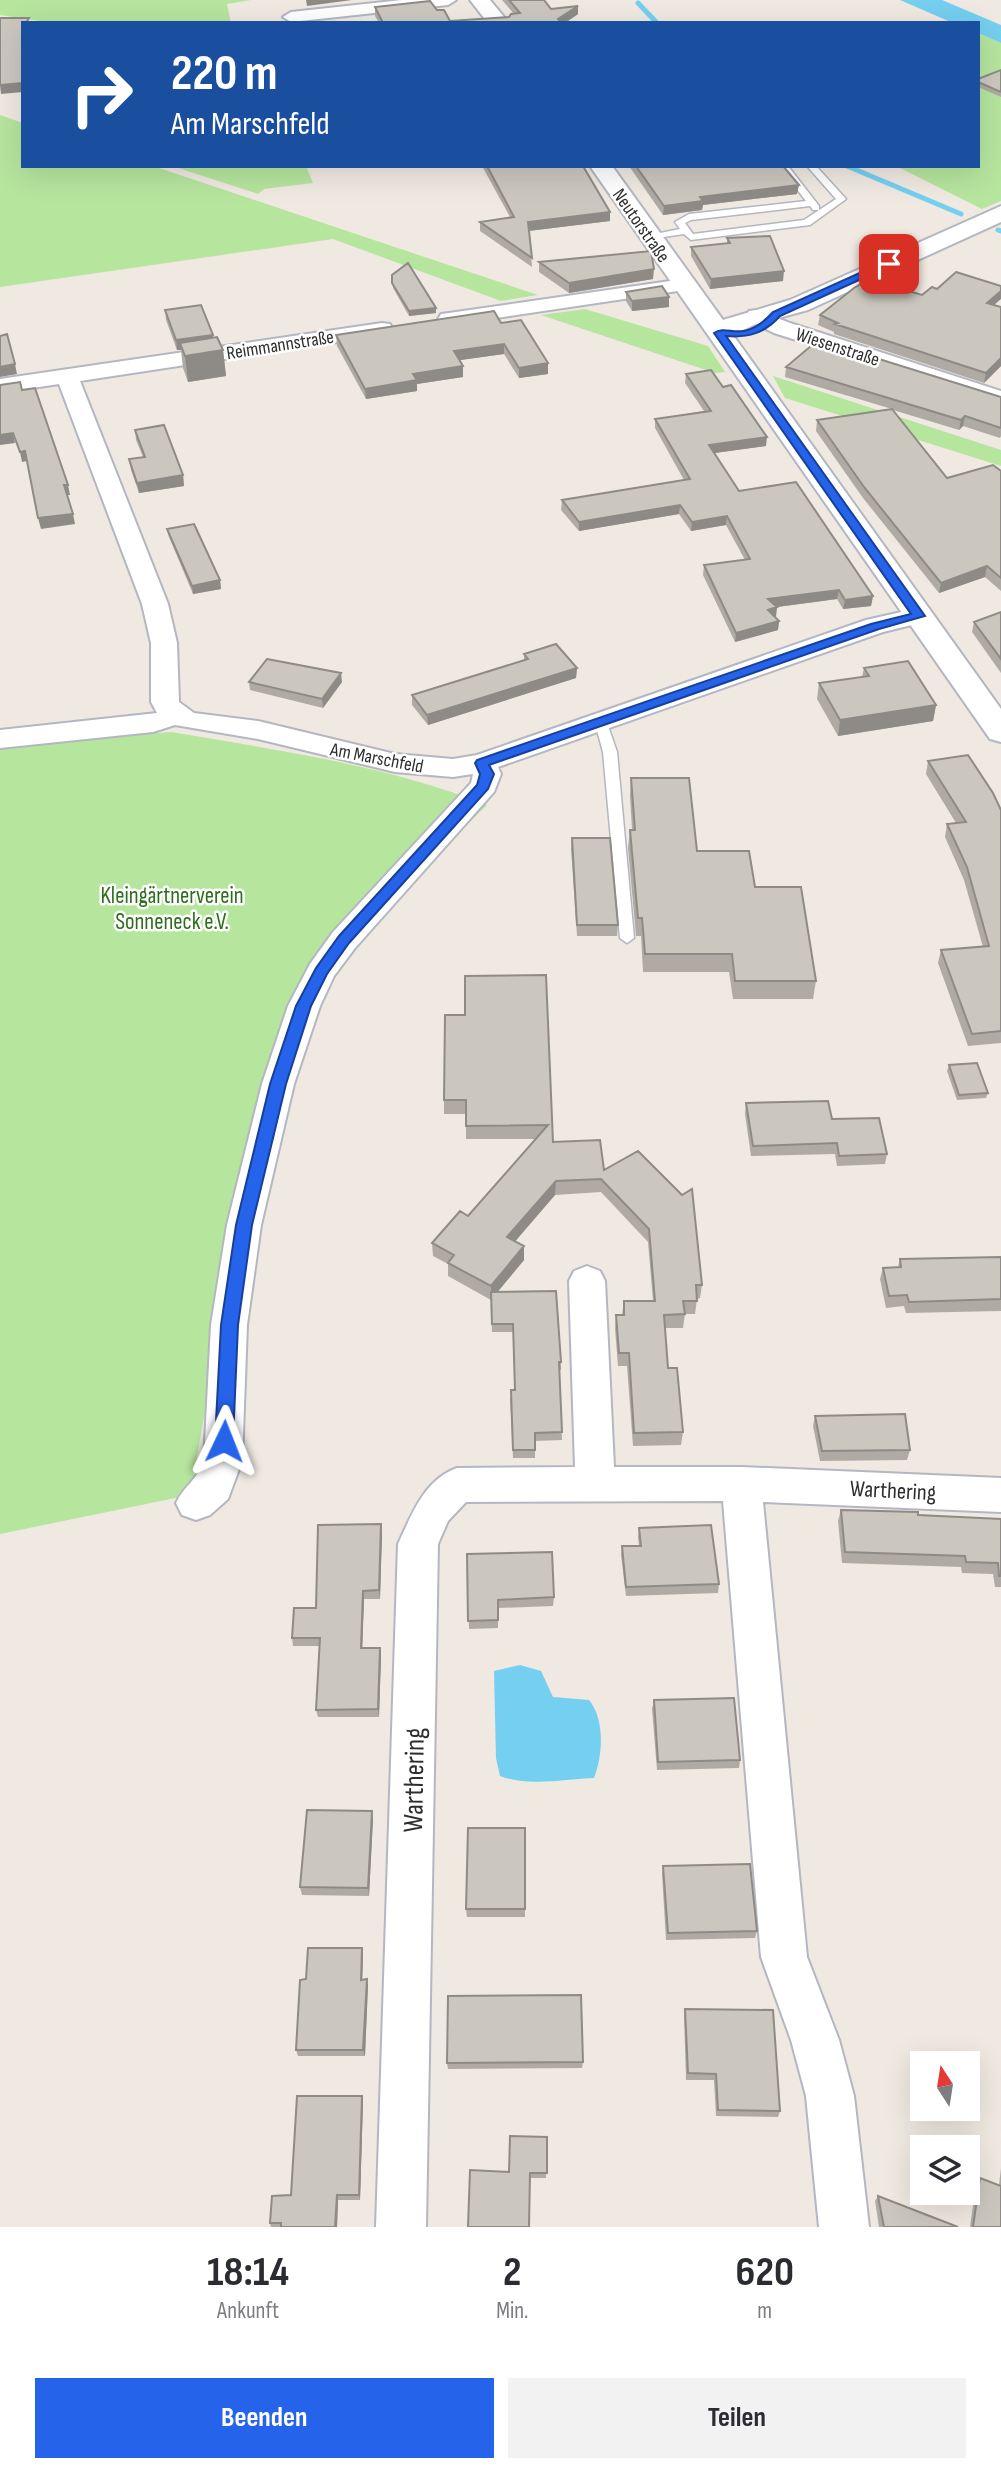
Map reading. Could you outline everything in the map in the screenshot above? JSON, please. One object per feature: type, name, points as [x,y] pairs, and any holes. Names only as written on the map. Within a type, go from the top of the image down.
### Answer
[{"type":"main road","points":[[480,0],[497,21]]},
{"type":"main road","name":"Neutorstraße","points":[[602,168],[1001,732]]},
{"type":"main road","points":[[719,333],[746,335],[768,318],[1001,213]]},
{"type":"street","points":[[291,17],[448,0]]},
{"type":"street","points":[[430,322],[684,285]]},
{"type":"street","name":"Wiesenstraße","points":[[768,318],[1001,398]]},
{"type":"street","name":"Reimmannstraße","points":[[0,386],[402,326]]},
{"type":"street","points":[[66,376],[128,529],[155,604],[164,643],[165,702],[169,710],[177,716]]},
{"type":"street","name":"Am Marschfeld","points":[[177,716],[187,721],[258,730],[395,763],[453,768],[482,763],[875,626],[919,616]]},
{"type":"street","points":[[0,739],[153,723],[177,716]]},
{"type":"street","points":[[196,1503],[214,1487],[223,1461],[229,1325],[244,1225],[278,1084],[303,1006],[321,972],[344,940],[484,786],[487,774],[482,763]]},
{"type":"street","points":[[587,1281],[595,1485]]},
{"type":"street","points":[[742,1484],[746,1556],[784,1957],[815,2040],[830,2096],[844,2227]]},
{"type":"street","name":"Warthering","points":[[401,2227],[418,1544],[434,1509],[457,1485],[742,1484],[1001,1495]]},
{"type":"lane","points":[[785,168],[820,213]]},
{"type":"lane","points":[[812,203],[690,217],[680,222],[691,237],[807,223],[841,200],[813,168]]},
{"type":"lane","points":[[650,236],[686,231]]},
{"type":"lane","points":[[601,723],[610,752],[627,938]]},
{"type":"green space","points":[[0,0],[251,0],[227,4],[231,21],[40,21],[0,15]]},
{"type":"green space","points":[[980,34],[1001,43],[1001,201],[982,209],[900,168],[980,168]]},
{"type":"green space","points":[[0,115],[21,122],[21,168],[159,168],[538,295],[501,301],[333,239],[0,287]]},
{"type":"green space","points":[[178,168],[307,168],[313,183],[264,189],[258,194]]},
{"type":"green space","points":[[585,309],[708,346],[725,372],[715,373],[541,315]]},
{"type":"green space","points":[[773,376],[1001,450],[1001,466],[785,398]]},
{"type":"green space","name":"Kleingärtnerverein Sonneneck e.V.","points":[[171,732],[370,769],[449,791],[487,805],[414,877],[335,969],[255,1132],[190,1495],[0,1534],[0,746]]},
{"type":"water","points":[[900,0],[942,0],[1001,25],[1001,43],[980,34],[980,21],[948,21]]},
{"type":"water","points":[[520,1665],[541,1671],[553,1697],[589,1700],[598,1717],[601,1738],[594,1778],[534,1782],[500,1776],[496,1758],[494,1671]]},
{"type":"building","points":[[509,0],[544,0],[551,9],[578,6],[558,19],[560,21],[450,21],[509,17],[511,14],[520,13]]},
{"type":"building","points":[[430,1],[437,10],[444,10],[450,21],[382,21],[375,7]]},
{"type":"building","points":[[0,18],[29,18],[27,21],[21,21],[21,83],[0,85]]},
{"type":"building","points":[[1001,70],[1001,92],[980,83],[980,78]]},
{"type":"building","points":[[488,168],[584,168],[610,212],[528,222],[532,258],[480,222],[514,217]]},
{"type":"building","points":[[637,168],[785,168],[799,185],[700,197],[703,201],[664,206]]},
{"type":"building","points":[[770,236],[784,271],[711,279],[691,247],[730,243],[727,238]]},
{"type":"building","points":[[651,251],[654,269],[569,283],[539,262]]},
{"type":"building","points":[[408,263],[436,308],[409,311],[392,283],[392,275]]},
{"type":"building","points":[[956,272],[1001,286],[1001,291],[987,303],[1001,307],[1001,358],[986,373],[835,324],[838,323],[820,315],[869,279],[922,295],[932,287],[937,289]]},
{"type":"building","points":[[662,286],[669,297],[632,301],[626,292]]},
{"type":"building","points":[[201,305],[213,335],[176,340],[165,310]]},
{"type":"building","points":[[494,311],[501,323],[521,320],[548,363],[519,368],[504,344],[454,351],[463,366],[413,374],[417,380],[365,389],[336,335]]},
{"type":"building","points":[[7,334],[15,364],[0,367],[0,336]]},
{"type":"building","points":[[217,337],[223,350],[185,356],[180,343]]},
{"type":"building","points":[[818,340],[1001,397],[1001,428],[965,416],[961,420],[786,367]]},
{"type":"building","points":[[711,370],[723,387],[731,385],[767,437],[709,445],[739,491],[796,482],[873,596],[845,600],[839,590],[768,599],[777,607],[768,610],[779,621],[736,633],[704,565],[750,559],[727,516],[692,522],[680,505],[579,522],[562,500],[690,479],[655,419],[711,411],[686,374]]},
{"type":"building","points":[[20,382],[22,390],[35,388],[68,485],[64,485],[73,514],[38,518],[25,451],[20,452],[13,433],[0,435],[0,385]]},
{"type":"building","points":[[892,409],[947,478],[993,465],[1001,471],[1001,578],[987,566],[941,583],[864,487],[817,420]]},
{"type":"building","points":[[164,425],[183,475],[137,483],[129,459],[145,457],[135,430]]},
{"type":"building","points":[[194,524],[220,580],[192,586],[167,529]]},
{"type":"building","points":[[1001,612],[1001,659],[974,622]]},
{"type":"building","points":[[556,644],[577,668],[427,715],[412,695],[528,659],[524,654]]},
{"type":"building","points":[[267,659],[341,673],[322,699],[249,682]]},
{"type":"building","points":[[908,661],[936,705],[840,720],[819,683],[869,676],[864,668]]},
{"type":"building","points":[[968,755],[1001,810],[1001,1031],[972,1034],[941,950],[989,946],[967,867],[947,824],[966,822],[928,761]]},
{"type":"building","points":[[631,778],[689,778],[697,851],[749,851],[755,887],[801,887],[816,981],[735,981],[732,954],[645,954],[642,918],[638,918],[630,830],[635,830]]},
{"type":"building","points":[[572,838],[610,838],[618,925],[577,925]]},
{"type":"building","points":[[546,975],[553,1142],[600,1140],[604,1170],[638,1151],[682,1195],[692,1189],[702,1285],[696,1285],[697,1301],[683,1301],[685,1314],[664,1315],[668,1368],[677,1368],[683,1432],[634,1433],[629,1353],[619,1353],[616,1315],[624,1315],[624,1301],[655,1301],[649,1229],[601,1179],[556,1181],[507,1237],[524,1246],[491,1286],[448,1263],[454,1255],[432,1243],[460,1211],[468,1216],[548,1125],[466,1126],[466,1100],[444,1100],[445,1015],[465,1015],[465,976]]},
{"type":"building","points":[[977,1063],[988,1093],[959,1095],[949,1065]]},
{"type":"building","points":[[828,1101],[832,1119],[879,1118],[887,1154],[839,1156],[837,1143],[753,1146],[746,1103]]},
{"type":"building","points":[[1001,1257],[1001,1299],[909,1302],[907,1295],[889,1296],[883,1268],[901,1267],[900,1259]]},
{"type":"building","points":[[556,1291],[562,1432],[535,1433],[535,1450],[513,1450],[513,1324],[492,1324],[491,1292]]},
{"type":"building","points":[[905,1414],[910,1450],[822,1451],[815,1416]]},
{"type":"building","points":[[841,1510],[918,1512],[918,1515],[1001,1519],[1001,1576],[998,1563],[966,1562],[965,1556],[845,1552]]},
{"type":"building","points":[[381,1524],[379,1590],[363,1591],[361,1648],[380,1648],[378,1709],[316,1710],[320,1638],[292,1638],[294,1608],[316,1608],[318,1525]]},
{"type":"building","points":[[711,1525],[719,1584],[626,1587],[622,1546],[641,1546],[639,1528]]},
{"type":"building","points":[[552,1552],[554,1597],[498,1600],[498,1620],[468,1621],[467,1554]]},
{"type":"building","points":[[734,1698],[740,1760],[658,1762],[654,1700]]},
{"type":"building","points":[[307,1810],[372,1811],[368,1888],[300,1887]]},
{"type":"building","points":[[468,1828],[525,1828],[525,1909],[466,1909]]},
{"type":"building","points":[[750,1864],[757,1931],[668,1933],[663,1866]]},
{"type":"building","points":[[308,1948],[362,1948],[361,1980],[367,1979],[363,2050],[296,2050],[300,1980],[306,1979]]},
{"type":"building","points":[[581,1995],[583,2062],[447,2063],[448,1996]]},
{"type":"building","points":[[685,2009],[773,2010],[780,2111],[718,2110],[716,2074],[688,2073]]},
{"type":"building","points":[[297,2096],[362,2096],[359,2195],[337,2195],[335,2227],[281,2227],[281,2223],[270,2223],[272,2196],[291,2195]]},
{"type":"building","points":[[510,2136],[547,2137],[547,2173],[530,2173],[529,2227],[468,2227],[470,2170],[509,2172]]},
{"type":"building","points":[[980,2178],[1001,2186],[1001,2227],[973,2227],[976,2205],[980,2205]]},
{"type":"building","points":[[878,2196],[958,2227],[884,2227]]},
{"type":"waterway","points":[[638,3],[655,21]]},
{"type":"waterway","points":[[852,168],[961,214]]},
{"type":"route","points":[[224,1441],[229,1325],[244,1225],[278,1084],[303,1006],[321,972],[344,940],[484,786],[487,774],[482,763],[875,626],[919,616],[719,333],[746,335],[769,323],[776,314],[889,264]]}]
